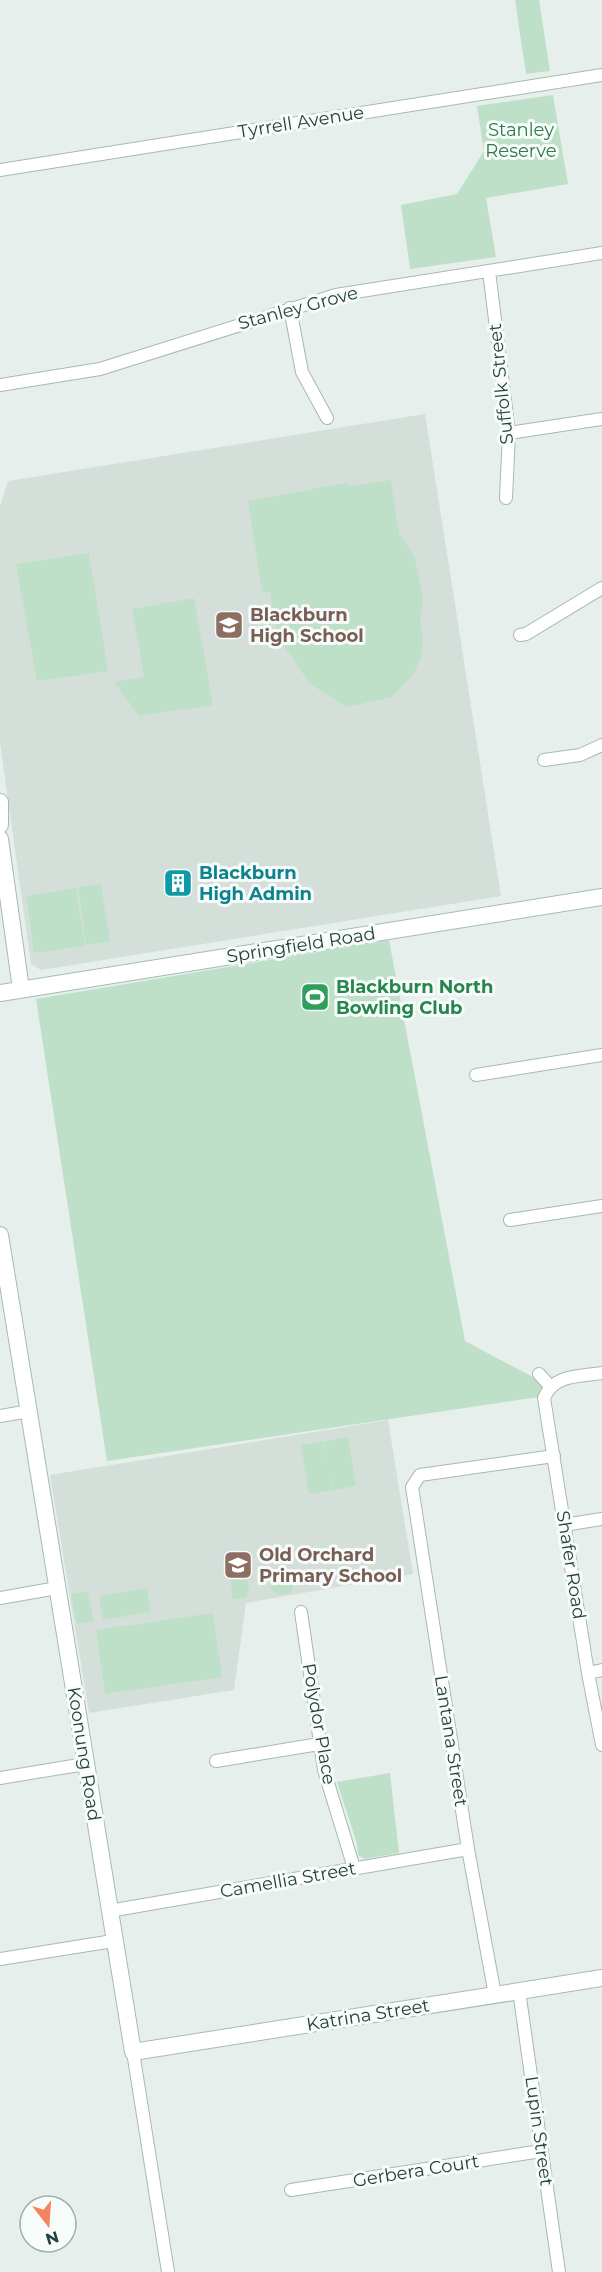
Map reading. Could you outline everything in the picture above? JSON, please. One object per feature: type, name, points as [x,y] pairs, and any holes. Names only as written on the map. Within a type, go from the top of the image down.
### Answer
[{"type":"street","name":"Tyrrell Avenue","points":[[0,170],[602,75]]},
{"type":"street","name":"Stanley Grove","points":[[0,385],[100,369],[336,295],[602,253]]},
{"type":"street","name":"Suffolk Street","points":[[489,271],[509,433],[506,498]]},
{"type":"street","points":[[290,308],[303,372],[327,418]]},
{"type":"street","points":[[509,433],[602,419]]},
{"type":"street","points":[[520,635],[526,634],[602,588]]},
{"type":"street","points":[[544,760],[580,755],[602,745]]},
{"type":"street","points":[[0,802],[0,825]]},
{"type":"street","points":[[0,839],[21,990]]},
{"type":"street","name":"Springfield Road","points":[[0,993],[602,897]]},
{"type":"street","points":[[476,1075],[602,1055]]},
{"type":"street","points":[[510,1220],[602,1206]]},
{"type":"street","name":"Koonung Road","points":[[0,1235],[168,2272]]},
{"type":"street","points":[[539,1374],[549,1385],[560,1380],[602,1373]]},
{"type":"street","name":"Shafer Road","points":[[549,1385],[544,1398],[588,1673],[602,1745]]},
{"type":"street","points":[[0,1416],[29,1411]]},
{"type":"street","name":"Lantana Street","points":[[495,1995],[468,1849],[412,1487],[420,1475],[554,1456]]},
{"type":"street","points":[[564,1525],[602,1520]]},
{"type":"street","points":[[0,1598],[57,1588]]},
{"type":"street","name":"Polydor Place","points":[[301,1612],[319,1744],[354,1868]]},
{"type":"street","points":[[588,1673],[602,1670]]},
{"type":"street","points":[[216,1761],[319,1744]]},
{"type":"street","points":[[0,1778],[85,1764]]},
{"type":"street","name":"Camellia Street","points":[[109,1911],[468,1849]]},
{"type":"street","points":[[0,1959],[113,1941]]},
{"type":"street","name":"Katrina Street","points":[[134,2052],[602,1978]]},
{"type":"street","name":"Lupin Street","points":[[519,1991],[559,2272]]},
{"type":"street","name":"Gerbera Court","points":[[291,2190],[541,2151]]},
{"type":"shaded area","name":"Blackburn High School","points":[[425,414],[501,896],[41,970],[31,964],[0,743],[0,507],[8,481]]},
{"type":"shaded area","name":"Old Orchard Primary School","points":[[388,1420],[413,1574],[246,1603],[234,1690],[89,1713],[50,1475]]},
{"type":"green space","points":[[515,0],[539,0],[550,71],[526,74]]},
{"type":"green space","name":"Stanley Reserve","points":[[553,95],[568,184],[486,198],[496,257],[410,269],[401,205],[457,194],[484,151],[477,106]]},
{"type":"green space","points":[[391,480],[399,534],[415,557],[423,600],[420,624],[423,638],[421,657],[413,675],[392,697],[347,707],[310,684],[277,636],[270,592],[262,592],[248,501],[345,483],[350,486]]},
{"type":"green space","points":[[89,553],[108,671],[37,681],[16,564]]},
{"type":"green space","points":[[194,598],[213,705],[139,716],[114,682],[144,677],[132,609]]},
{"type":"green space","points":[[101,884],[110,941],[86,945],[78,887]]},
{"type":"green space","points":[[76,888],[85,946],[34,953],[26,896]]},
{"type":"green space","points":[[389,940],[465,1341],[546,1384],[539,1397],[107,1461],[36,999]]},
{"type":"green space","points":[[348,1437],[356,1486],[333,1490],[330,1474],[332,1490],[309,1494],[301,1445],[324,1441],[327,1457],[325,1441]]},
{"type":"green space","points":[[288,1567],[290,1570],[293,1583],[291,1593],[279,1595],[271,1590],[269,1569]]},
{"type":"green space","points":[[246,1570],[249,1591],[246,1598],[233,1599],[229,1574]]},
{"type":"green space","points":[[147,1588],[151,1612],[103,1620],[99,1596]]},
{"type":"green space","points":[[88,1591],[94,1621],[77,1624],[71,1594]]},
{"type":"green space","points":[[213,1613],[222,1677],[105,1694],[96,1630]]},
{"type":"green space","points":[[390,1773],[399,1853],[364,1859],[358,1855],[357,1844],[337,1782]]},
{"type":"place","name":"Blackburn High School","points":[[229,625]]},
{"type":"place","name":"Blackburn High Admin","points":[[178,883]]},
{"type":"place","name":"Blackburn North Bowling Club","points":[[315,997]]},
{"type":"place","name":"Old Orchard Primary School","points":[[238,1565]]}]
